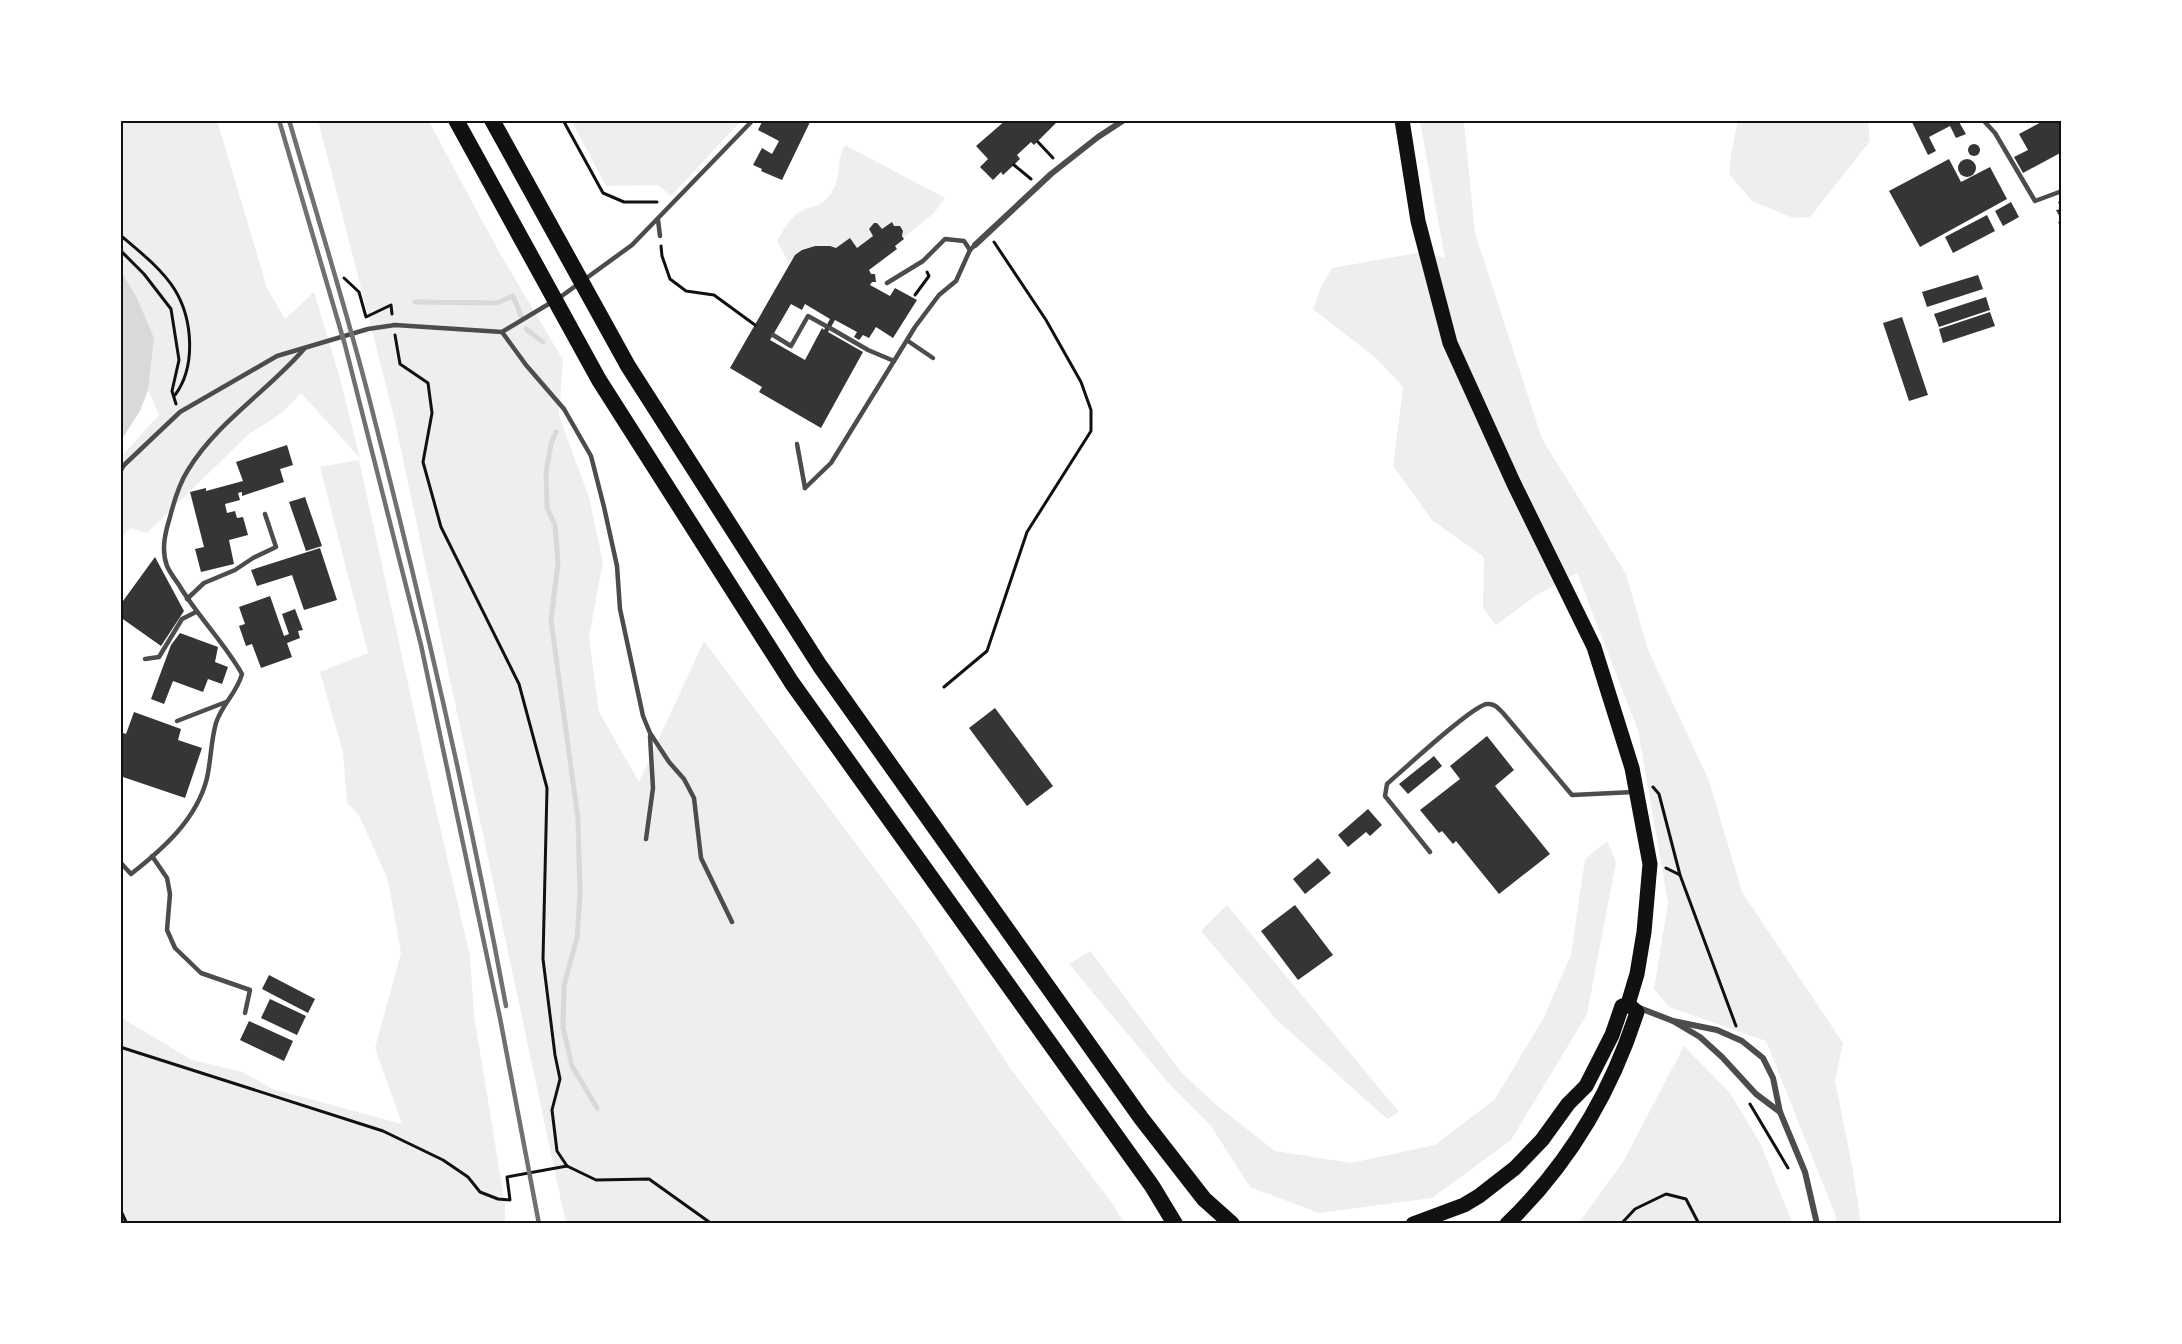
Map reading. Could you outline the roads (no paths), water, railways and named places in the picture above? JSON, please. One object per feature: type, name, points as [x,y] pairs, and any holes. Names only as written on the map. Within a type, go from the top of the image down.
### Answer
[{"type":"highway","points":[[456,120],[599,380],[792,683],[1145,1177],[1174,1224]]},
{"type":"highway","points":[[492,120],[628,366],[820,666],[1141,1118],[1204,1199],[1232,1224]]},
{"type":"main road","points":[[1402,120],[1418,221],[1450,343],[1514,484],[1594,647],[1632,768],[1650,864],[1641,953],[1628,1004]]},
{"type":"main road","points":[[1413,1224],[1464,1205],[1479,1196],[1522,1161],[1542,1140],[1568,1104],[1586,1086],[1612,1035],[1622,1006],[1628,1004]]},
{"type":"main road","points":[[1507,1224],[1539,1192],[1560,1166],[1594,1112],[1616,1071],[1637,1012],[1628,1004]]},
{"type":"street","points":[[972,248],[1060,167],[1124,120]]},
{"type":"street","points":[[1628,1004],[1672,1021],[1717,1030],[1742,1041],[1762,1058],[1773,1078],[1780,1112],[1804,1172],[1817,1224]]},
{"type":"street","points":[[1672,1021],[1700,1038],[1722,1057],[1756,1094],[1780,1112]]},
{"type":"lane","points":[[121,468],[180,412],[277,356],[368,329],[395,326],[502,332],[573,290],[632,245],[753,120]]},
{"type":"lane","points":[[1983,120],[1995,133],[2035,201],[2062,191]]},
{"type":"lane","points":[[658,220],[660,236]]},
{"type":"lane","points":[[797,444],[806,488],[831,463],[915,327],[939,295],[956,281],[972,248],[964,242],[945,239],[923,261],[887,283]]},
{"type":"lane","points":[[773,335],[791,345],[808,316],[868,350],[894,361]]},
{"type":"lane","points":[[502,332],[526,365],[564,409],[591,456],[617,566],[620,609],[643,716],[650,733],[669,762],[684,779],[694,798],[702,858],[732,922]]},
{"type":"lane","points":[[908,341],[933,358]]},
{"type":"lane","points":[[120,862],[131,874],[168,842],[195,809],[206,780],[216,723],[226,702],[238,687],[242,674],[230,652],[196,612],[167,567],[163,552],[174,502],[187,471],[211,440],[244,405],[292,364],[306,347]]},
{"type":"lane","points":[[187,599],[204,583],[235,570],[276,547],[265,514]]},
{"type":"lane","points":[[145,659],[159,657],[182,619],[196,612]]},
{"type":"lane","points":[[177,720],[226,702]]},
{"type":"lane","points":[[1430,852],[1385,795],[1387,784],[1462,719],[1487,704],[1496,706],[1503,713],[1572,795],[1637,792]]},
{"type":"lane","points":[[646,838],[653,788],[650,733]]},
{"type":"lane","points":[[152,856],[167,878],[170,894],[167,930],[175,948],[201,973],[250,990],[245,1013]]},
{"type":"waterway","points":[[415,302],[497,303],[513,296],[521,316]]},
{"type":"waterway","points":[[526,329],[543,342]]},
{"type":"waterway","points":[[556,432],[551,444],[546,472],[547,508],[555,525],[558,563],[551,620],[578,819],[580,895],[577,938],[564,985],[563,1027],[572,1066],[597,1108]]},
{"type":"railway","points":[[279,120],[345,345],[421,645],[500,1018],[539,1224]]},
{"type":"railway","points":[[289,120],[360,363],[407,549],[460,777],[506,1006]]}]
